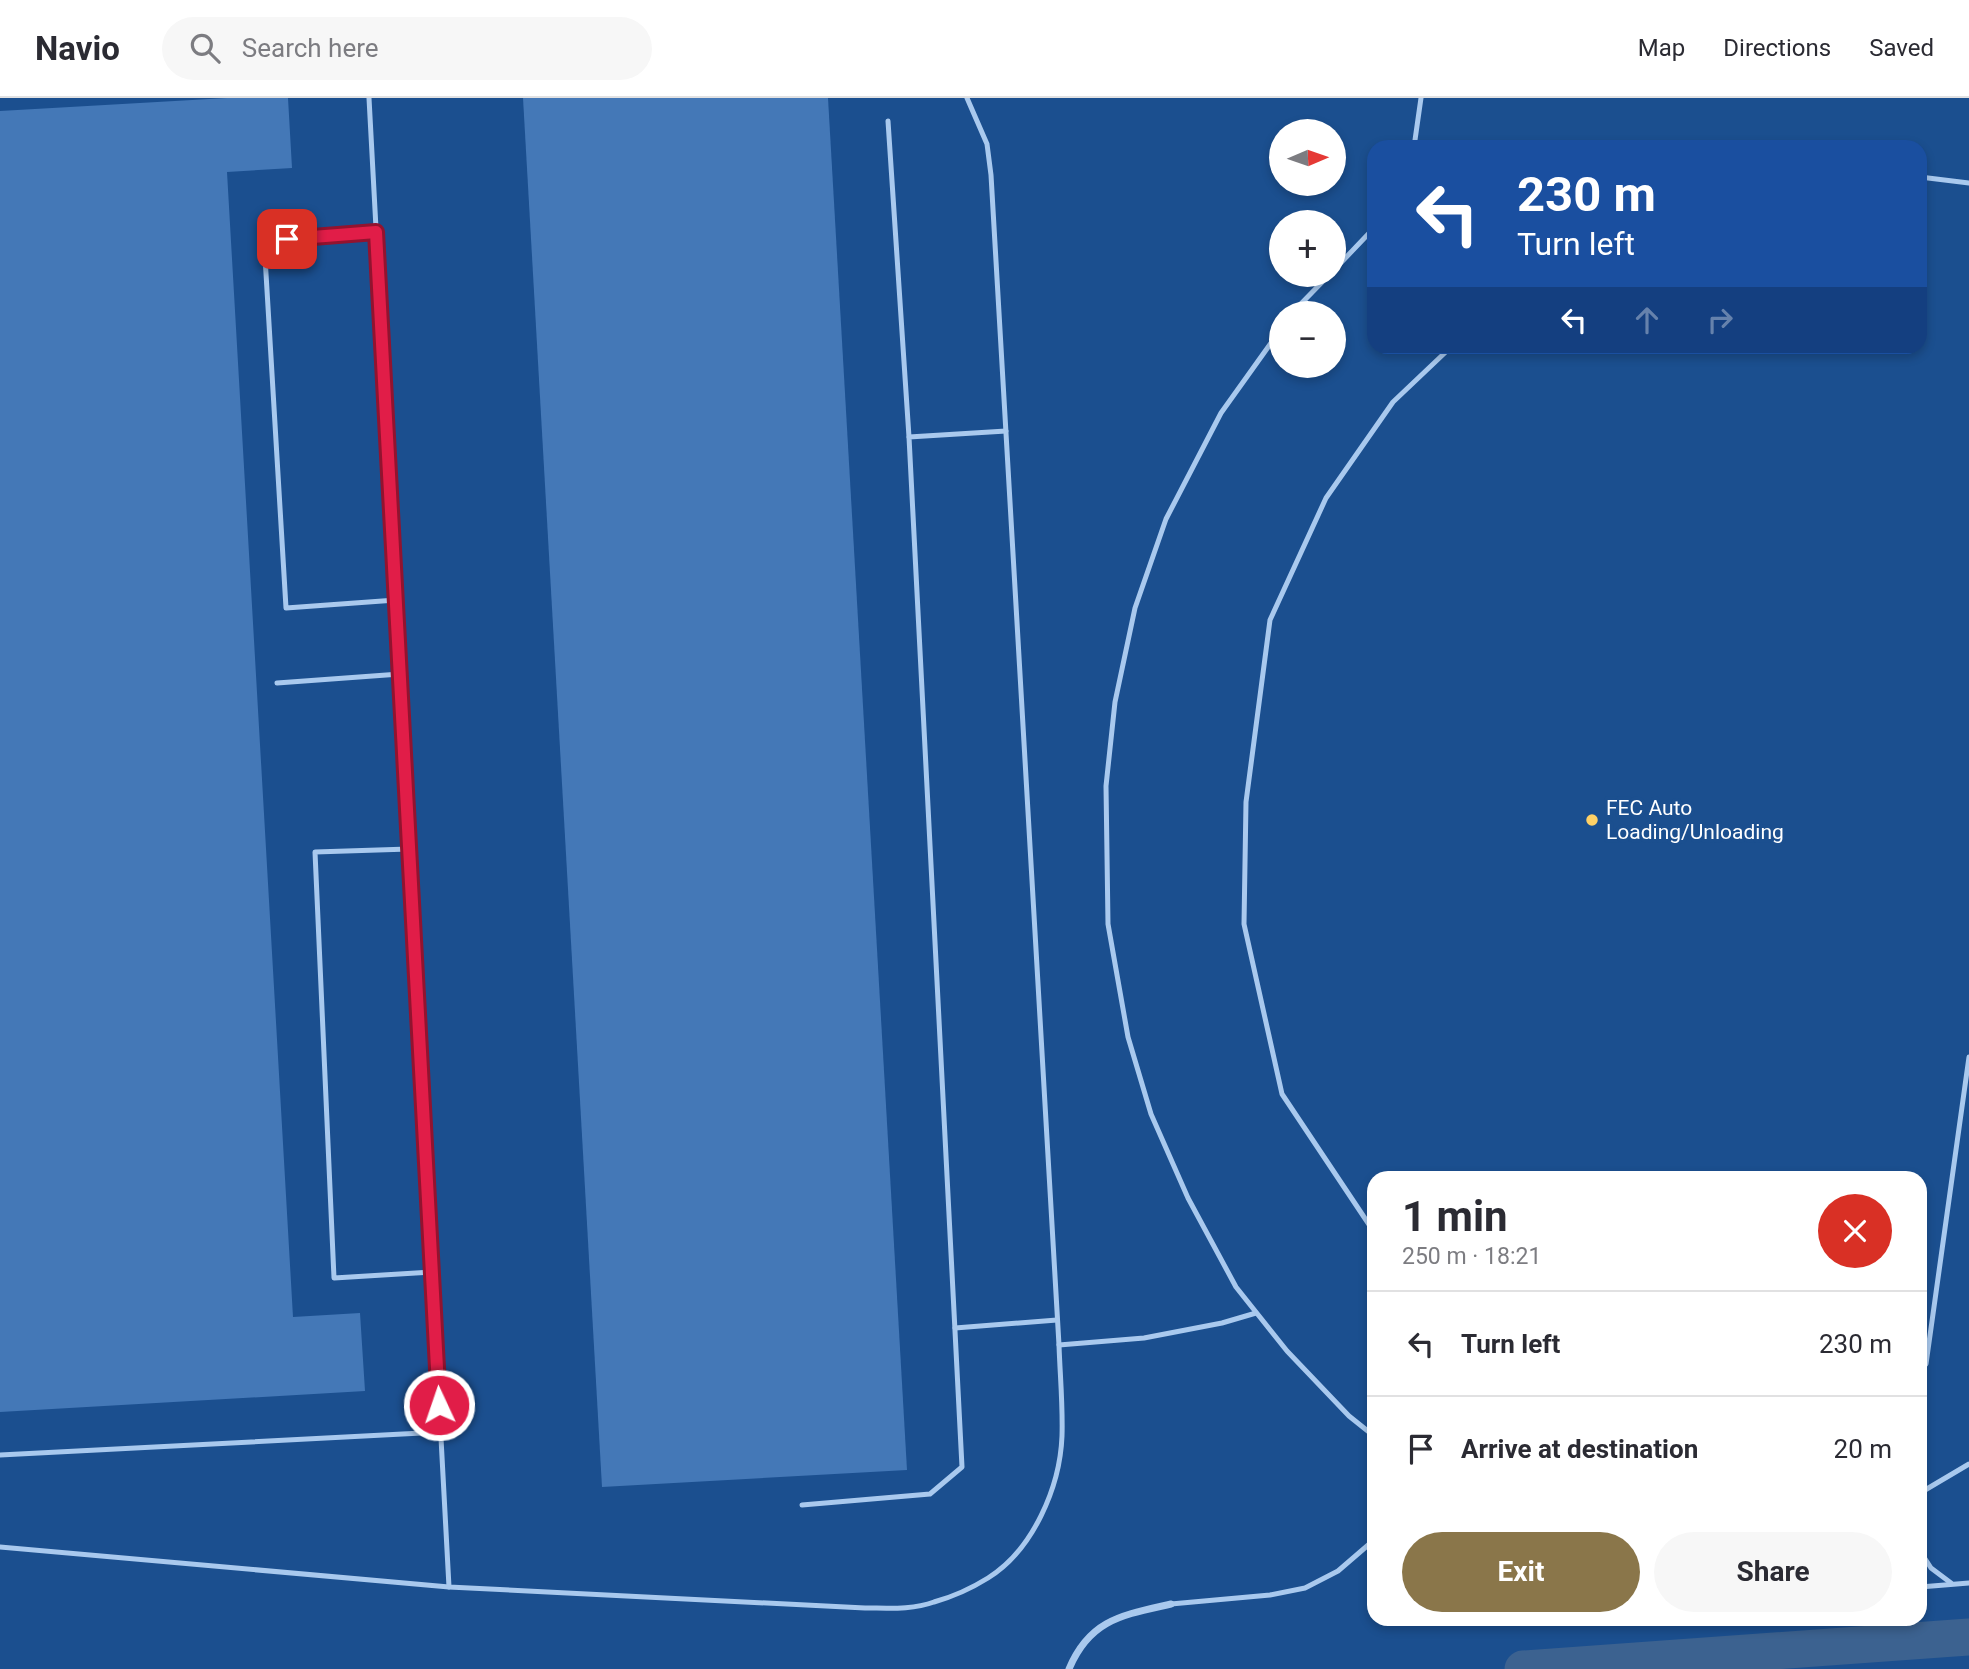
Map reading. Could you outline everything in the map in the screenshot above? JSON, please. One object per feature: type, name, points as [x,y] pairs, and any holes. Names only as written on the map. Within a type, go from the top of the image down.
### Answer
[{"type":"street","points":[[1069,1669],[1079,1646],[1100,1625],[1133,1612],[1171,1604]]},
{"type":"lane","points":[[369,98],[449,1587]]},
{"type":"lane","points":[[0,1547],[449,1587],[905,1608],[934,1603],[989,1578],[1013,1556],[1032,1533],[1051,1493],[1058,1464],[1062,1436],[1059,1345],[991,175],[987,144],[967,98]]},
{"type":"lane","points":[[1415,140],[1421,98]]},
{"type":"lane","points":[[802,1505],[930,1494],[962,1467],[909,438],[888,121]]},
{"type":"lane","points":[[1927,178],[1969,183]]},
{"type":"lane","points":[[376,232],[264,240],[286,608],[396,600]]},
{"type":"lane","points":[[1346,257],[1367,235]]},
{"type":"lane","points":[[1304,301],[1317,287]]},
{"type":"lane","points":[[1269,346],[1221,413],[1166,519],[1135,608],[1115,702],[1106,786],[1108,924],[1128,1037],[1151,1114],[1188,1198],[1236,1287],[1287,1351],[1349,1416],[1367,1430]]},
{"type":"lane","points":[[1367,1222],[1282,1094],[1244,924],[1246,802],[1270,620],[1326,498],[1392,401],[1443,354]]},
{"type":"lane","points":[[909,438],[1006,431]]},
{"type":"lane","points":[[277,683],[400,674]]},
{"type":"lane","points":[[409,849],[315,852],[334,1278],[432,1272]]},
{"type":"lane","points":[[1927,1357],[1969,1057]]},
{"type":"lane","points":[[1059,1345],[1144,1338],[1222,1323],[1256,1312]]},
{"type":"lane","points":[[955,1328],[1057,1321]]},
{"type":"lane","points":[[0,1455],[441,1432]]},
{"type":"lane","points":[[1927,1489],[1969,1464]]},
{"type":"lane","points":[[1171,1604],[1270,1595],[1305,1588],[1338,1571],[1367,1546]]},
{"type":"lane","points":[[1927,1562],[1951,1584]]},
{"type":"lane","points":[[1927,1586],[1969,1583]]},
{"type":"building","points":[[227,98],[288,98],[292,168],[227,172],[293,1317],[360,1313],[365,1391],[0,1412],[0,111]]},
{"type":"building","points":[[523,98],[828,98],[907,1470],[602,1487]]},
{"type":"waterway","points":[[1523,1669],[1969,1637]]},
{"type":"place","name":"FEC Auto Loading/Unloading","points":[[1592,820]]},
{"type":"route","points":[[287,239],[376,232],[439,1405]]}]
